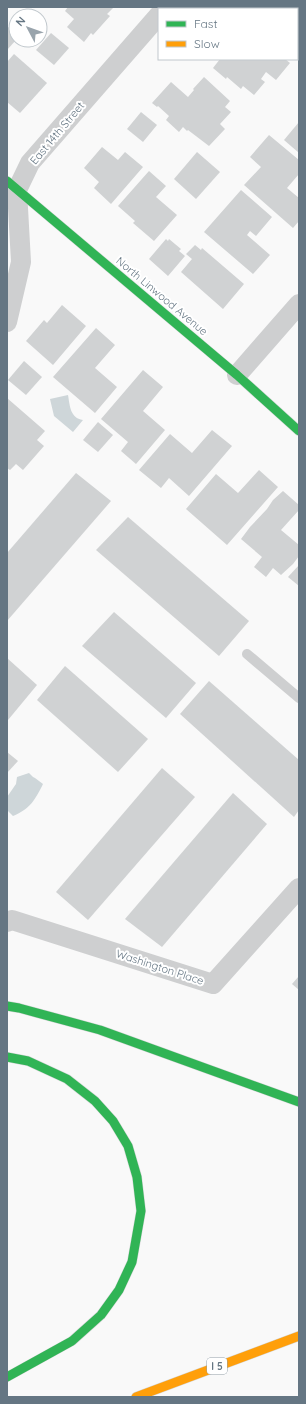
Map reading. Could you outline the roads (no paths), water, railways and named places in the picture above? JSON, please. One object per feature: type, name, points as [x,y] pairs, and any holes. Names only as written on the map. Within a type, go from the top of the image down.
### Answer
[{"type":"main road","name":"North Linwood Avenue","points":[[12,186],[237,376],[299,431]]},
{"type":"main road","points":[[7,1006],[100,1030],[299,1102]]},
{"type":"main road","points":[[7,1057],[28,1061],[67,1079],[95,1101],[113,1121],[128,1146],[137,1177],[140,1211],[132,1262],[119,1290],[101,1315],[72,1341],[7,1376]]},
{"type":"main road","name":"I 5","points":[[136,1397],[299,1336]]},
{"type":"street","name":"East 14th Street","points":[[7,322],[20,262],[12,186],[30,163],[158,16]]},
{"type":"street","points":[[237,376],[299,304]]},
{"type":"street","name":"Washington Place","points":[[7,922],[12,920],[212,984],[299,888]]},
{"type":"lane","points":[[247,654],[299,698]]}]
